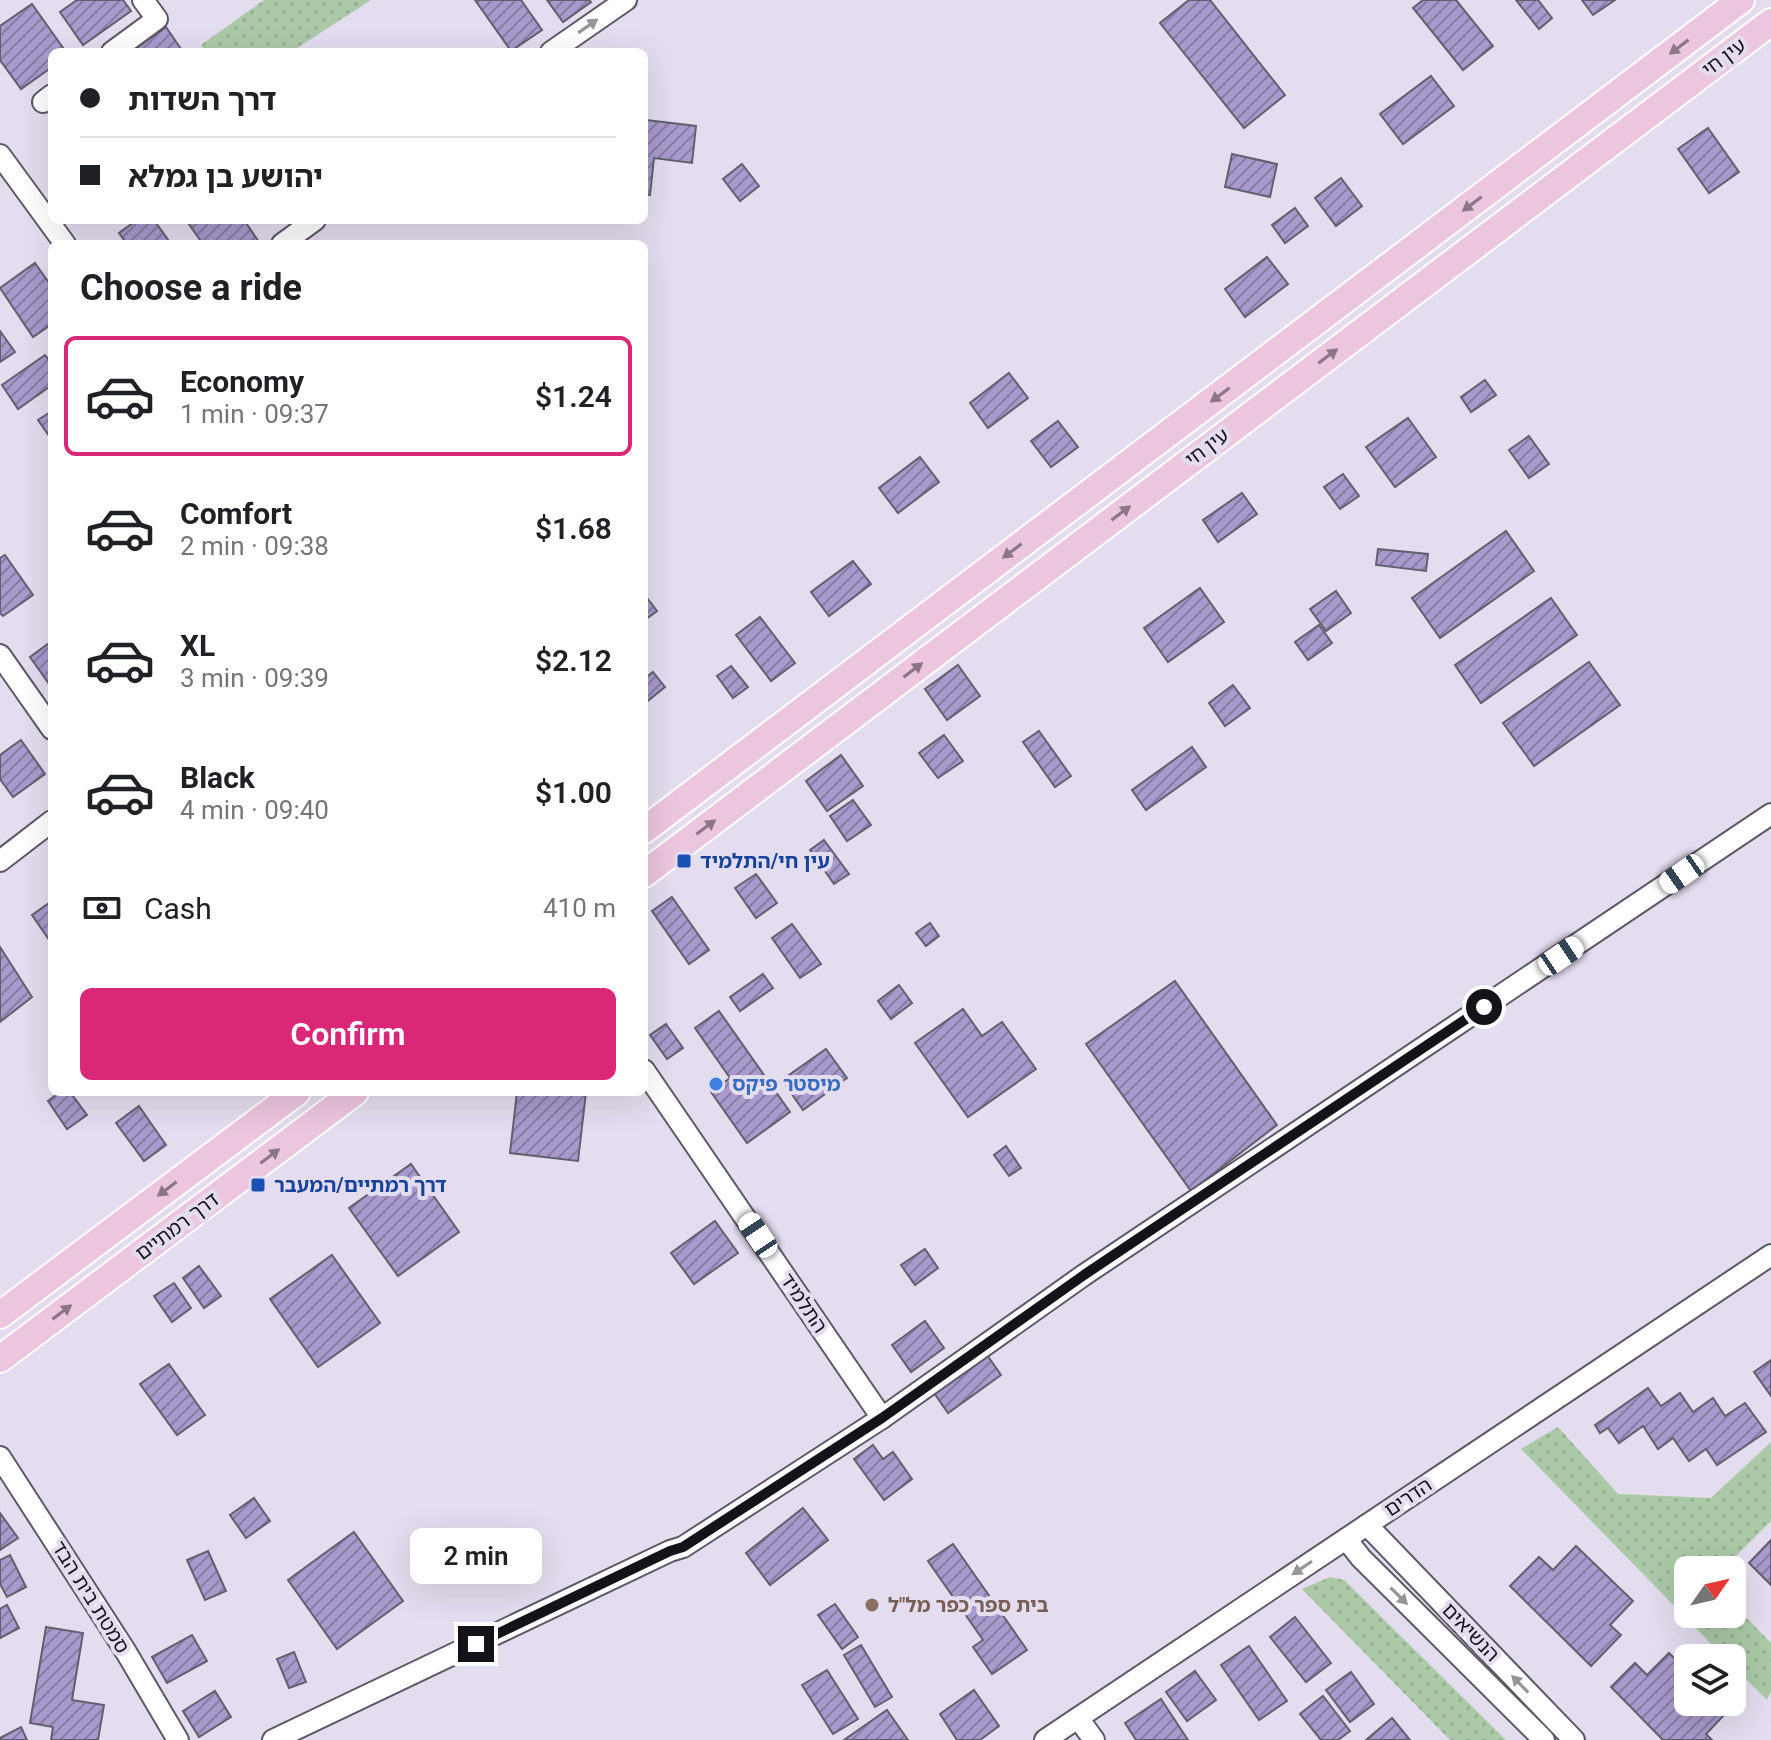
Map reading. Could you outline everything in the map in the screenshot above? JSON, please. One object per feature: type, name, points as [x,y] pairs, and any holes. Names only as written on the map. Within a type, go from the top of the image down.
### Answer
[{"type":"main road","name":"עין חי","points":[[648,827],[1741,0]]},
{"type":"main road","name":"עין חי","points":[[648,871],[1771,22]]},
{"type":"main road","name":"דרך רמתיים","points":[[0,1315],[292,1096]]},
{"type":"main road","name":"דרך רמתיים","points":[[0,1359],[350,1096]]},
{"type":"street","points":[[117,48],[157,19],[143,0]]},
{"type":"street","points":[[557,48],[626,0]]},
{"type":"street","points":[[0,155],[48,221]]},
{"type":"street","points":[[288,240],[310,224]]},
{"type":"street","points":[[0,655],[48,723]]},
{"type":"street","points":[[273,1740],[683,1547],[882,1418],[1084,1275],[1771,814]]},
{"type":"street","points":[[0,861],[48,824]]},
{"type":"street","name":"התלמיד","points":[[648,1076],[882,1418]]},
{"type":"street","name":"הדרים","points":[[1045,1740],[1771,1255]]},
{"type":"street","name":"סמטת בית הבד","points":[[0,1457],[126,1652],[178,1740]]},
{"type":"street","name":"הנשיאים","points":[[1367,1525],[1574,1740]]},
{"type":"street","name":"הנשיאים","points":[[1346,1539],[1361,1558],[1544,1740]]},
{"type":"street","points":[[1078,1718],[1094,1740]]},
{"type":"green space","points":[[264,0],[371,0],[297,48],[203,48],[201,45]]},
{"type":"green space","points":[[1558,1427],[1618,1494],[1711,1498],[1771,1442],[1771,1521],[1736,1556],[1674,1556],[1674,1606],[1521,1449]]},
{"type":"green space","points":[[1330,1577],[1344,1580],[1506,1740],[1450,1740],[1302,1589]]},
{"type":"green space","points":[[1746,1617],[1771,1643],[1771,1691],[1767,1700],[1746,1679],[1746,1644],[1711,1644],[1696,1628],[1746,1628]]},
{"type":"building","points":[[77,0],[123,0],[131,11],[83,45],[60,12]]},
{"type":"building","points":[[475,0],[521,0],[542,30],[515,48],[509,48]]},
{"type":"building","points":[[547,0],[589,0],[591,2],[563,22]]},
{"type":"building","points":[[1189,0],[1210,0],[1285,95],[1244,128],[1160,23]]},
{"type":"building","points":[[1423,0],[1456,0],[1493,46],[1463,70],[1413,8]]},
{"type":"building","points":[[1516,0],[1538,0],[1552,18],[1539,29]]},
{"type":"building","points":[[1582,0],[1615,0],[1593,15]]},
{"type":"building","points":[[32,4],[63,48],[48,48],[48,70],[21,89],[0,60],[0,26]]},
{"type":"building","points":[[166,27],[180,48],[137,48]]},
{"type":"building","points":[[1431,76],[1454,106],[1403,144],[1380,114]]},
{"type":"building","points":[[648,120],[696,126],[692,163],[654,158],[650,195]]},
{"type":"building","points":[[1708,128],[1739,172],[1709,193],[1678,149]]},
{"type":"building","points":[[1232,154],[1277,164],[1270,197],[1225,187]]},
{"type":"building","points":[[742,164],[759,186],[740,201],[723,179]]},
{"type":"building","points":[[1341,178],[1362,206],[1336,226],[1315,198]]},
{"type":"building","points":[[1295,208],[1308,226],[1285,243],[1272,225]]},
{"type":"building","points":[[131,224],[157,224],[168,240],[124,240],[119,233]]},
{"type":"building","points":[[189,224],[247,224],[258,240],[200,240]]},
{"type":"building","points":[[1267,257],[1288,284],[1245,317],[1225,289]]},
{"type":"building","points":[[35,263],[48,281],[48,327],[33,337],[0,288]]},
{"type":"building","points":[[0,331],[15,352],[0,362]]},
{"type":"building","points":[[45,355],[48,359],[48,388],[18,409],[2,385]]},
{"type":"building","points":[[1009,373],[1028,398],[988,428],[970,403]]},
{"type":"building","points":[[1485,380],[1496,395],[1471,412],[1461,397]]},
{"type":"building","points":[[48,414],[48,434],[38,420]]},
{"type":"building","points":[[1408,418],[1436,457],[1395,487],[1366,447]]},
{"type":"building","points":[[1058,421],[1078,447],[1051,467],[1031,441]]},
{"type":"building","points":[[1529,436],[1549,464],[1529,478],[1509,450]]},
{"type":"building","points":[[920,457],[939,482],[898,513],[879,488]]},
{"type":"building","points":[[1343,474],[1359,496],[1340,509],[1324,487]]},
{"type":"building","points":[[1242,493],[1257,514],[1218,542],[1203,520]]},
{"type":"building","points":[[1506,531],[1534,571],[1440,638],[1412,598]]},
{"type":"building","points":[[1378,549],[1428,554],[1426,571],[1376,565]]},
{"type":"building","points":[[5,555],[33,595],[3,616],[0,613],[0,558]]},
{"type":"building","points":[[853,561],[871,584],[829,616],[811,592]]},
{"type":"building","points":[[1200,588],[1224,622],[1168,662],[1144,628]]},
{"type":"building","points":[[1336,591],[1351,613],[1326,631],[1310,609]]},
{"type":"building","points":[[1551,598],[1577,635],[1481,703],[1455,665]]},
{"type":"building","points":[[648,599],[657,611],[648,618]]},
{"type":"building","points":[[760,617],[795,663],[771,681],[736,635]]},
{"type":"building","points":[[1319,625],[1332,643],[1308,660],[1295,642]]},
{"type":"building","points":[[48,644],[48,682],[30,657]]},
{"type":"building","points":[[1589,662],[1620,705],[1534,766],[1503,723]]},
{"type":"building","points":[[958,665],[980,696],[947,720],[925,689]]},
{"type":"building","points":[[731,666],[748,687],[733,698],[717,676]]},
{"type":"building","points":[[653,672],[665,687],[648,701],[648,676]]},
{"type":"building","points":[[1233,685],[1250,708],[1225,726],[1209,703]]},
{"type":"building","points":[[1039,731],[1071,776],[1055,787],[1023,742]]},
{"type":"building","points":[[944,735],[963,761],[938,778],[919,753]]},
{"type":"building","points":[[21,740],[45,774],[13,797],[0,779],[0,755]]},
{"type":"building","points":[[1192,747],[1206,767],[1146,810],[1132,790]]},
{"type":"building","points":[[841,755],[863,786],[827,811],[806,781]]},
{"type":"building","points":[[853,800],[871,825],[847,841],[830,816]]},
{"type":"building","points":[[824,840],[849,874],[834,884],[810,850]]},
{"type":"building","points":[[756,874],[777,903],[756,918],[735,888]]},
{"type":"building","points":[[672,897],[709,950],[689,964],[652,911]]},
{"type":"building","points":[[48,904],[48,938],[32,915]]},
{"type":"building","points":[[930,923],[939,936],[926,946],[916,933]]},
{"type":"building","points":[[792,924],[821,964],[800,978],[772,938]]},
{"type":"building","points":[[0,947],[32,997],[0,1022]]},
{"type":"building","points":[[763,974],[773,988],[740,1011],[730,997]]},
{"type":"building","points":[[1175,981],[1277,1125],[1191,1191],[1086,1044]]},
{"type":"building","points":[[899,985],[912,1003],[891,1019],[878,1001]]},
{"type":"building","points":[[963,1009],[982,1036],[1002,1022],[1036,1069],[968,1117],[915,1043]]},
{"type":"building","points":[[719,1011],[790,1112],[747,1143],[711,1092],[730,1078],[695,1028]]},
{"type":"building","points":[[666,1024],[683,1048],[667,1059],[650,1035]]},
{"type":"building","points":[[826,1049],[847,1078],[803,1110],[782,1080]]},
{"type":"building","points":[[55,1096],[73,1096],[87,1115],[67,1129],[48,1101]]},
{"type":"building","points":[[517,1096],[586,1096],[578,1161],[510,1153]]},
{"type":"building","points":[[139,1106],[166,1145],[144,1161],[116,1123]]},
{"type":"building","points":[[1006,1146],[1021,1168],[1009,1176],[994,1155]]},
{"type":"building","points":[[411,1164],[459,1232],[398,1276],[349,1208]]},
{"type":"building","points":[[715,1221],[738,1253],[694,1284],[671,1253]]},
{"type":"building","points":[[925,1249],[938,1268],[915,1285],[901,1265]]},
{"type":"building","points":[[332,1255],[380,1323],[318,1367],[270,1299]]},
{"type":"building","points":[[199,1266],[221,1296],[204,1308],[183,1278]]},
{"type":"building","points":[[174,1283],[191,1308],[172,1322],[154,1296]]},
{"type":"building","points":[[925,1321],[944,1348],[911,1372],[892,1345]]},
{"type":"building","points":[[985,1352],[1001,1375],[948,1413],[932,1390]]},
{"type":"building","points":[[1771,1360],[1771,1396],[1754,1372]]},
{"type":"building","points":[[169,1364],[205,1415],[177,1435],[140,1384]]},
{"type":"building","points":[[1648,1388],[1661,1406],[1680,1393],[1693,1412],[1713,1398],[1725,1416],[1745,1403],[1766,1432],[1717,1465],[1706,1449],[1689,1461],[1673,1438],[1658,1449],[1643,1426],[1619,1443],[1608,1428],[1600,1433],[1595,1425]]},
{"type":"building","points":[[873,1445],[883,1459],[893,1452],[912,1479],[884,1500],[854,1459]]},
{"type":"building","points":[[254,1498],[270,1521],[246,1538],[230,1515]]},
{"type":"building","points":[[803,1508],[828,1540],[770,1585],[746,1553]]},
{"type":"building","points":[[0,1513],[18,1538],[0,1550]]},
{"type":"building","points":[[354,1532],[403,1601],[337,1649],[288,1580]]},
{"type":"building","points":[[1771,1540],[1771,1585],[1749,1563]]},
{"type":"building","points":[[953,1544],[1027,1650],[992,1674],[973,1647],[983,1640],[928,1561]]},
{"type":"building","points":[[1576,1546],[1633,1601],[1610,1625],[1621,1635],[1591,1666],[1510,1586],[1539,1557],[1553,1570]]},
{"type":"building","points":[[208,1551],[226,1591],[205,1600],[187,1560]]},
{"type":"building","points":[[10,1555],[26,1587],[7,1597],[0,1584],[0,1560]]},
{"type":"building","points":[[835,1604],[858,1637],[842,1649],[818,1615]]},
{"type":"building","points":[[7,1605],[19,1628],[0,1638],[0,1609]]},
{"type":"building","points":[[1295,1617],[1331,1663],[1306,1682],[1270,1637]]},
{"type":"building","points":[[46,1627],[83,1633],[72,1700],[104,1705],[98,1740],[51,1740],[53,1727],[30,1723]]},
{"type":"building","points":[[192,1635],[207,1661],[167,1683],[152,1657]]},
{"type":"building","points":[[861,1645],[892,1697],[875,1707],[844,1655]]},
{"type":"building","points":[[1249,1646],[1287,1701],[1259,1720],[1221,1665]]},
{"type":"building","points":[[294,1652],[306,1682],[289,1688],[277,1659]]},
{"type":"building","points":[[1669,1653],[1674,1658],[1674,1716],[1723,1716],[1706,1734],[1712,1740],[1663,1740],[1611,1687],[1635,1663],[1647,1675]]},
{"type":"building","points":[[827,1670],[858,1719],[833,1734],[802,1685]]},
{"type":"building","points":[[1195,1671],[1216,1700],[1187,1721],[1166,1692]]},
{"type":"building","points":[[1351,1672],[1374,1704],[1350,1722],[1326,1690]]},
{"type":"building","points":[[974,1690],[999,1726],[980,1740],[957,1740],[940,1714]]},
{"type":"building","points":[[215,1691],[231,1717],[199,1737],[183,1711]]},
{"type":"building","points":[[1323,1696],[1350,1731],[1338,1740],[1321,1740],[1300,1714]]},
{"type":"building","points":[[1161,1699],[1188,1740],[1136,1740],[1125,1723]]},
{"type":"building","points":[[887,1710],[908,1740],[844,1740]]},
{"type":"building","points":[[1392,1718],[1410,1740],[1366,1740]]},
{"type":"building","points":[[21,1727],[27,1740],[0,1740],[0,1738]]},
{"type":"place","name":"עין חי/התלמיד","points":[[684,861]]},
{"type":"place","name":"מיסטר פיקס","points":[[716,1084]]},
{"type":"place","name":"דרך רמתיים/המעבר","points":[[258,1185]]},
{"type":"place","name":"בית ספר כפר מל\"ל","points":[[872,1605]]},
{"type":"route","points":[[476,1644],[683,1547],[882,1418],[1084,1275],[1484,1007]]}]
